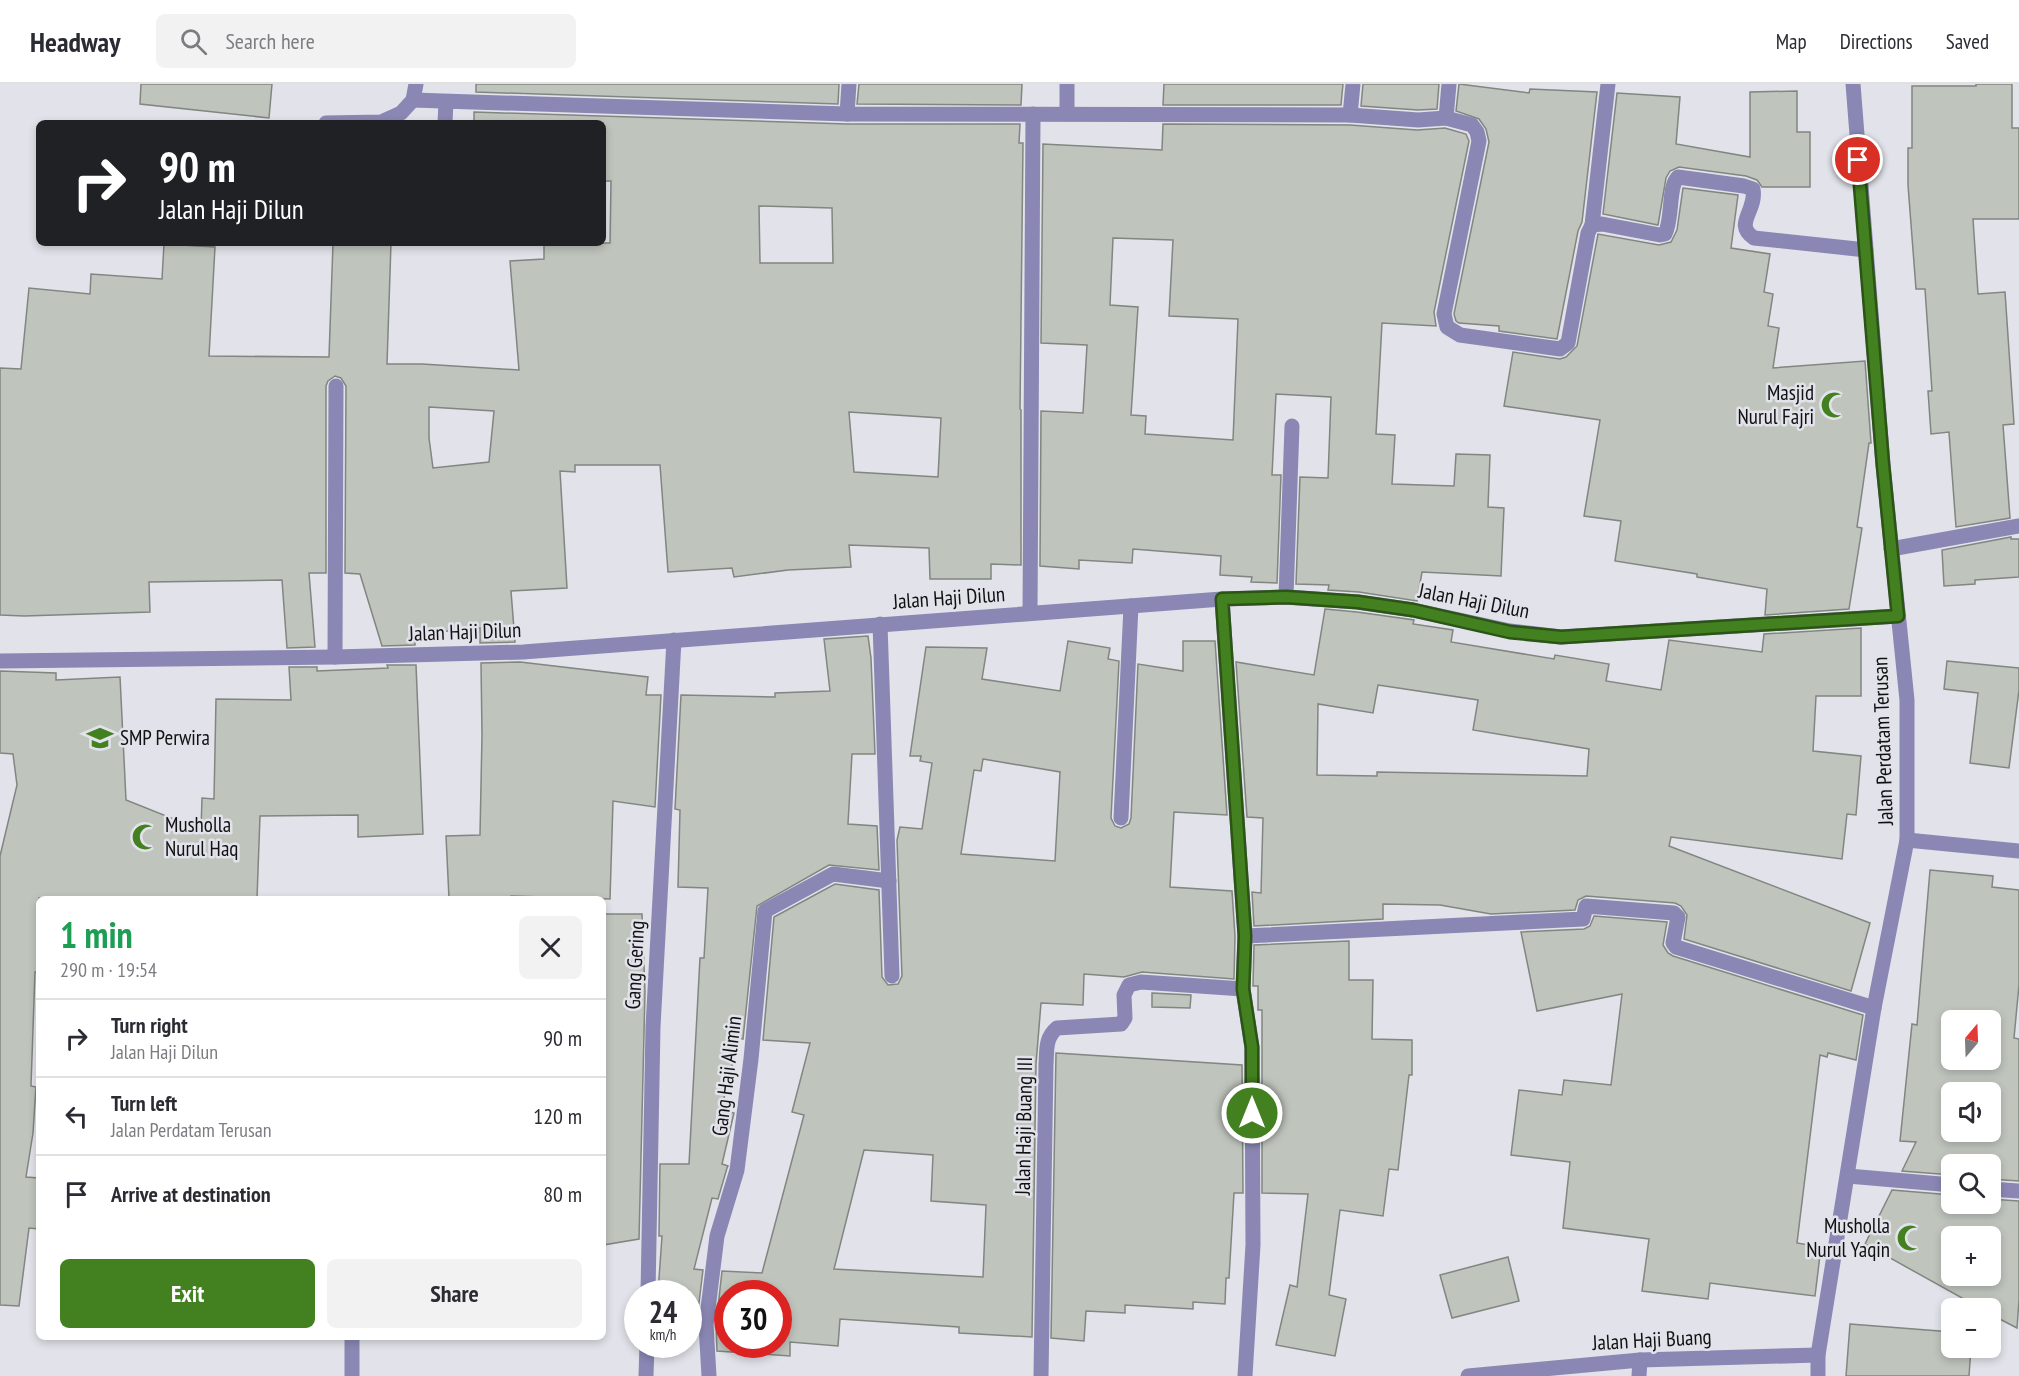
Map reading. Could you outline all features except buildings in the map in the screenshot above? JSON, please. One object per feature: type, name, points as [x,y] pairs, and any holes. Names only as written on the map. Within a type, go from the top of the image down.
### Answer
[{"type":"street","points":[[385,120],[400,113],[413,100],[416,84]]},
{"type":"street","points":[[847,114],[849,84]]},
{"type":"street","points":[[1067,84],[1067,114]]},
{"type":"street","points":[[1350,115],[1353,84]]},
{"type":"street","points":[[1446,118],[1449,84]]},
{"type":"street","points":[[413,100],[847,114],[1350,115],[1418,120],[1446,118],[1472,125],[1479,141],[1444,314],[1447,327],[1460,335],[1560,349],[1565,348],[1568,343],[1588,233],[1592,225],[1608,84]]},
{"type":"street","name":"Jalan Perdatam Terusan","points":[[1818,1355],[1874,1008],[1907,840],[1907,700],[1891,549],[1852,84]]},
{"type":"street","points":[[445,120],[446,102]]},
{"type":"street","points":[[1030,613],[1033,114]]},
{"type":"street","points":[[1592,225],[1602,224],[1665,234],[1670,225],[1673,185],[1678,177],[1753,189],[1754,198],[1744,227],[1746,233],[1754,238],[1866,250]]},
{"type":"street","points":[[335,657],[336,386]]},
{"type":"street","points":[[1286,597],[1292,426]]},
{"type":"street","points":[[1891,549],[2019,526]]},
{"type":"street","name":"Jalan Haji Dilun","points":[[0,661],[523,652],[1222,599],[1286,597],[1391,606],[1510,632],[1561,637],[1898,616]]},
{"type":"street","points":[[1222,599],[1245,936],[1243,989],[1252,1059],[1253,1245],[1245,1376]]},
{"type":"street","points":[[1121,818],[1131,606]]},
{"type":"street","points":[[880,624],[892,976]]},
{"type":"street","name":"Gang Gering","points":[[648,1280],[653,1027],[674,640]]},
{"type":"street","points":[[1907,840],[2019,851]]},
{"type":"street","name":"Gang Haji Alimin","points":[[709,1376],[706,1325],[717,1236],[737,1170],[751,1059],[765,911],[833,874],[889,881]]},
{"type":"street","points":[[1245,936],[1583,919],[1586,906],[1674,913],[1678,917],[1673,943],[1676,947],[1874,1008]]},
{"type":"street","name":"Jalan Haji Buang III","points":[[1041,1376],[1046,1064],[1047,1041],[1051,1033],[1057,1028],[1121,1024],[1125,1018],[1124,995],[1130,985],[1141,982],[1243,989]]},
{"type":"street","points":[[1848,1176],[1941,1184]]},
{"type":"street","points":[[2001,1190],[2019,1191]]},
{"type":"street","points":[[352,1340],[352,1376]]},
{"type":"street","points":[[1818,1355],[1818,1376]]},
{"type":"street","name":"Jalan Haji Buang","points":[[1468,1376],[1640,1360],[1818,1355]]},
{"type":"street","points":[[646,1376],[647,1358]]},
{"type":"street","points":[[1639,1376],[1640,1360]]},
{"type":"place","name":"Masjid Nurul Fajri","points":[[1834,405]]},
{"type":"place","name":"SMP Perwira","points":[[100,738]]},
{"type":"place","name":"Musholla Nurul Haq","points":[[145,837]]},
{"type":"place","name":"Musholla Nurul Yaqin","points":[[1910,1238]]},
{"type":"route","points":[[1252,1113],[1252,1047],[1243,989],[1245,936],[1222,599],[1286,597],[1358,602],[1413,610],[1510,632],[1561,637],[1898,616],[1858,160]]}]
